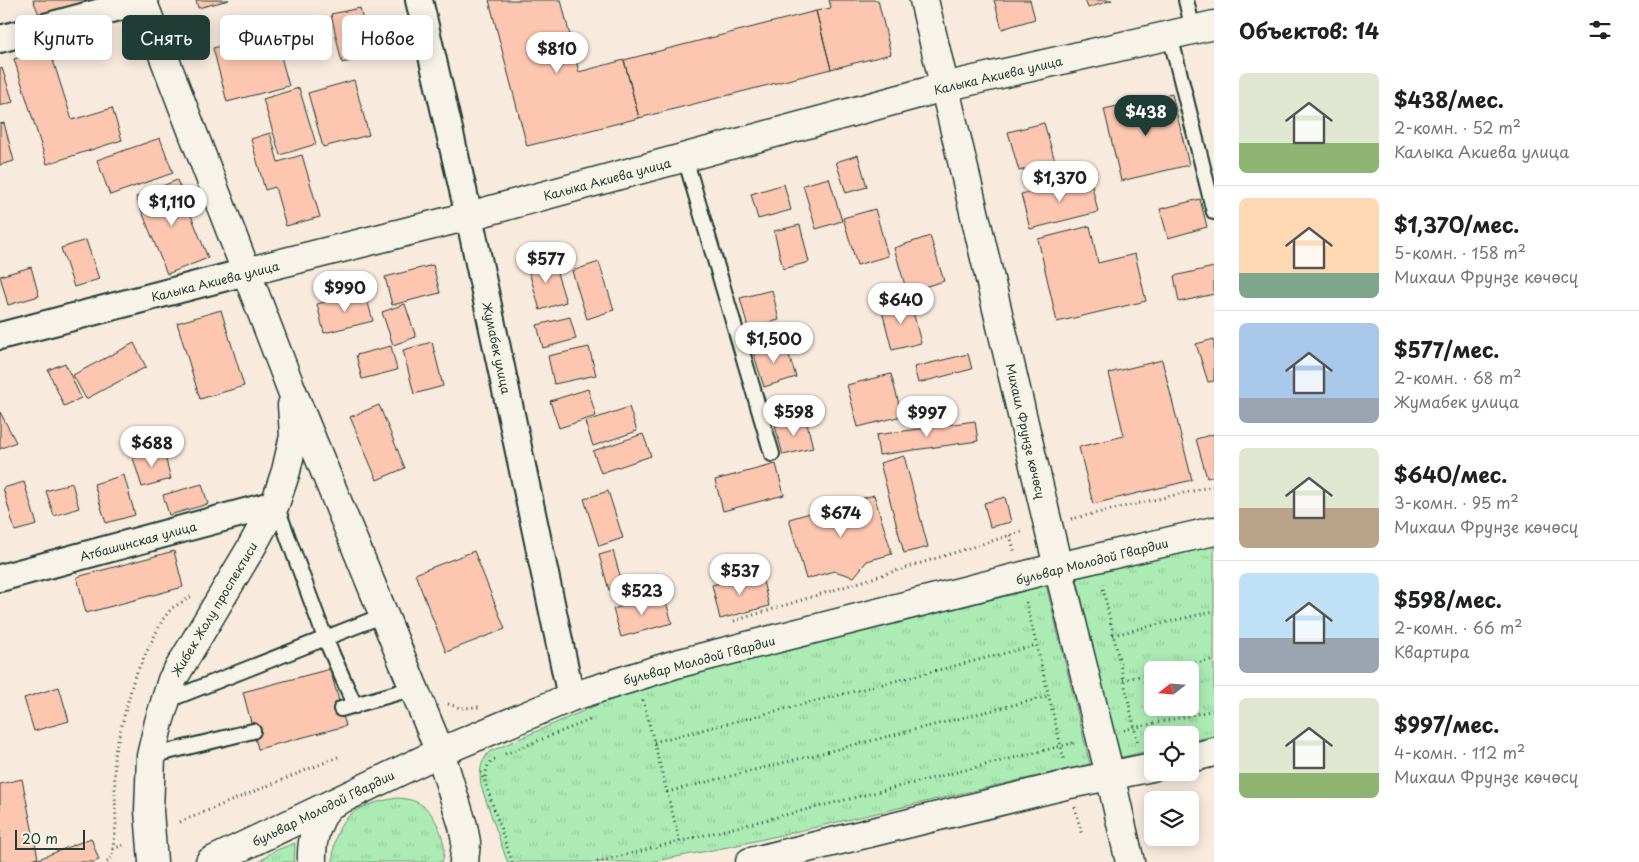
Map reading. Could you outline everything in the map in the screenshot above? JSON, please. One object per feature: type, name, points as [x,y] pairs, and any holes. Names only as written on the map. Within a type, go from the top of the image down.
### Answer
[{"type":"main road","name":"Михаил Фрунзе көчөсү","points":[[924,0],[1130,862]]},
{"type":"main road","name":"Жибек Жолу проспектиси","points":[[142,1],[292,391],[440,752],[463,826],[466,842],[464,862]]},
{"type":"main road","name":"Калыка Акиева улица","points":[[246,272],[469,216],[944,87],[1193,30]]},
{"type":"main road","name":"Жибек Жолу проспектиси","points":[[153,862],[149,811],[151,756],[158,722],[172,680],[252,548],[276,504],[294,436],[292,391]]},
{"type":"main road","name":"бульвар Молодой Гвардии","points":[[210,862],[440,752],[571,697],[676,664],[1058,567],[1214,531]]},
{"type":"main road","points":[[1199,756],[1214,752]]},
{"type":"main road","points":[[750,862],[1070,784],[1144,769]]},
{"type":"main road","points":[[312,862],[315,829],[328,806]]},
{"type":"street","name":"Жумабек улица","points":[[419,0],[469,216],[571,697]]},
{"type":"street","points":[[0,39],[142,1]]},
{"type":"street","name":"Калыка Акиева улица","points":[[0,336],[246,272]]},
{"type":"street","name":"Атбашинская улица","points":[[0,578],[276,504]]},
{"type":"lane","points":[[1186,0],[1193,30],[1214,212]]},
{"type":"lane","points":[[685,158],[772,454]]},
{"type":"lane","points":[[276,504],[325,638],[355,706]]},
{"type":"lane","points":[[165,701],[384,615]]},
{"type":"lane","points":[[341,709],[414,688]]},
{"type":"lane","points":[[151,756],[253,731]]},
{"type":"path","points":[[734,621],[1010,535],[1214,486]]},
{"type":"path","points":[[1010,535],[1017,562]]},
{"type":"path","points":[[1102,584],[1134,728],[1144,757]]},
{"type":"path","points":[[107,862],[112,858],[116,824],[114,755],[134,678],[163,619],[172,608],[193,595]]},
{"type":"path","points":[[1024,595],[1064,759]]},
{"type":"path","points":[[1113,636],[1214,611]]},
{"type":"path","points":[[654,742],[1037,646]]},
{"type":"path","points":[[1199,662],[1214,659]]},
{"type":"path","points":[[1123,680],[1144,675]]},
{"type":"path","points":[[667,792],[1048,696]]},
{"type":"path","points":[[642,698],[680,842]]},
{"type":"path","points":[[444,700],[456,707],[478,707],[484,705]]},
{"type":"path","points":[[456,707],[458,712]]},
{"type":"path","points":[[1116,732],[1214,710]]},
{"type":"path","points":[[485,782],[486,770],[492,760],[597,717]]},
{"type":"path","points":[[597,862],[1082,741]]},
{"type":"path","points":[[180,822],[338,757]]},
{"type":"path","points":[[481,772],[512,862]]},
{"type":"path","points":[[1074,804],[1082,836]]},
{"type":"path","points":[[113,849],[123,845]]},
{"type":"green space","points":[[1214,542],[1214,736],[1199,739],[1199,726],[1144,726],[1144,752],[1118,758],[1076,574]]},
{"type":"green space","points":[[1045,581],[1090,764],[733,846],[650,862],[508,862],[481,786],[481,768],[489,752],[636,688]]},
{"type":"green space","points":[[397,798],[419,803],[433,817],[440,831],[443,843],[444,854],[442,862],[333,862],[337,834],[342,823],[350,815],[370,804]]},
{"type":"green space","points":[[295,843],[294,862],[259,862],[274,851]]},
{"type":"building","points":[[33,0],[90,0],[51,15],[39,15]]},
{"type":"building","points":[[196,0],[229,0],[198,8]]},
{"type":"building","points":[[489,0],[561,0],[579,72],[624,60],[639,118],[527,146]]},
{"type":"building","points":[[829,0],[878,0],[891,54],[831,69],[816,11],[831,8]]},
{"type":"building","points":[[994,0],[1030,0],[1035,19],[1002,29]]},
{"type":"building","points":[[1085,0],[1112,0],[1088,8]]},
{"type":"building","points":[[360,8],[362,15],[342,15],[342,60],[356,60],[342,63],[331,14]]},
{"type":"building","points":[[816,11],[831,69],[639,118],[624,60]]},
{"type":"building","points":[[220,46],[220,60],[282,60],[289,86],[227,102],[213,48]]},
{"type":"building","points":[[14,59],[53,60],[72,120],[112,108],[122,140],[47,164]]},
{"type":"building","points":[[2,68],[13,102],[0,106],[0,69]]},
{"type":"building","points":[[354,80],[369,135],[323,147],[308,93]]},
{"type":"building","points":[[299,88],[316,144],[280,155],[263,99]]},
{"type":"building","points":[[1172,94],[1189,165],[1121,181],[1104,109]]},
{"type":"building","points":[[4,123],[14,161],[0,165],[0,124]]},
{"type":"building","points":[[1044,123],[1055,161],[1019,171],[1008,132]]},
{"type":"building","points":[[270,133],[278,162],[302,155],[320,217],[286,226],[275,187],[265,190],[251,139]]},
{"type":"building","points":[[160,138],[173,173],[110,195],[97,160]]},
{"type":"building","points":[[858,155],[867,187],[846,193],[836,162]]},
{"type":"building","points":[[1090,177],[1098,212],[1030,229],[1021,194]]},
{"type":"building","points":[[829,178],[842,221],[816,229],[803,185]]},
{"type":"building","points":[[177,180],[208,258],[167,274],[136,197]]},
{"type":"building","points":[[784,184],[791,210],[758,219],[751,194]]},
{"type":"building","points":[[1200,199],[1207,227],[1168,238],[1160,209]]},
{"type":"building","points":[[875,209],[888,256],[857,265],[843,218]]},
{"type":"building","points":[[800,225],[809,262],[783,269],[774,231]]},
{"type":"building","points":[[1090,226],[1098,263],[1135,254],[1146,301],[1057,322],[1038,239]]},
{"type":"building","points":[[930,236],[944,281],[907,292],[894,248]]},
{"type":"building","points":[[86,240],[99,279],[74,287],[61,248]]},
{"type":"building","points":[[552,257],[566,302],[540,310],[527,265]]},
{"type":"building","points":[[599,262],[614,310],[587,319],[572,271]]},
{"type":"building","points":[[433,265],[440,293],[392,305],[385,277]]},
{"type":"building","points":[[31,267],[39,296],[8,305],[0,276]]},
{"type":"building","points":[[1214,267],[1214,294],[1179,302],[1174,276]]},
{"type":"building","points":[[772,290],[779,320],[748,328],[740,298]]},
{"type":"building","points":[[365,292],[373,321],[324,333],[317,304]]},
{"type":"building","points":[[910,300],[921,343],[892,350],[881,307]]},
{"type":"building","points":[[405,304],[416,337],[393,345],[382,312]]},
{"type":"building","points":[[221,310],[244,386],[200,399],[177,323]]},
{"type":"building","points":[[570,317],[576,339],[543,348],[537,325]]},
{"type":"building","points":[[1214,339],[1214,381],[1208,382],[1196,344]]},
{"type":"building","points":[[432,342],[443,386],[414,394],[403,350]]},
{"type":"building","points":[[785,342],[796,377],[764,387],[753,352]]},
{"type":"building","points":[[134,343],[146,367],[86,399],[73,375]]},
{"type":"building","points":[[391,346],[397,370],[362,379],[356,355]]},
{"type":"building","points":[[589,347],[596,375],[554,384],[548,356]]},
{"type":"building","points":[[968,354],[972,369],[918,383],[914,367]]},
{"type":"building","points":[[1162,360],[1192,480],[1093,504],[1079,447],[1124,436],[1109,373]]},
{"type":"building","points":[[65,363],[81,398],[64,406],[48,370]]},
{"type":"building","points":[[891,374],[902,416],[858,427],[847,385]]},
{"type":"building","points":[[588,389],[596,416],[559,428],[550,401]]},
{"type":"building","points":[[379,405],[405,468],[377,480],[350,417]]},
{"type":"building","points":[[629,407],[637,431],[593,446],[585,422]]},
{"type":"building","points":[[0,412],[16,442],[0,449]]},
{"type":"building","points":[[806,419],[813,448],[783,455],[775,426]]},
{"type":"building","points":[[975,421],[978,441],[879,455],[876,435]]},
{"type":"building","points":[[643,434],[651,456],[601,473],[593,451]]},
{"type":"building","points":[[1214,434],[1214,476],[1207,478],[1196,439]]},
{"type":"building","points":[[163,449],[171,479],[142,487],[133,458]]},
{"type":"building","points":[[904,456],[928,547],[904,553],[880,463]]},
{"type":"building","points":[[776,464],[784,495],[723,511],[715,480]]},
{"type":"building","points":[[124,475],[135,515],[106,523],[94,484]]},
{"type":"building","points":[[24,482],[37,525],[15,531],[3,488]]},
{"type":"building","points":[[72,483],[79,508],[54,516],[46,491]]},
{"type":"building","points":[[202,484],[208,504],[169,515],[163,495]]},
{"type":"building","points":[[608,491],[623,538],[599,546],[584,499]]},
{"type":"building","points":[[874,495],[892,554],[867,561],[854,577],[834,571],[806,579],[789,519]]},
{"type":"building","points":[[1005,497],[1011,522],[990,527],[984,503]]},
{"type":"building","points":[[174,551],[183,587],[86,613],[77,577]]},
{"type":"building","points":[[474,551],[505,629],[446,652],[415,574]]},
{"type":"building","points":[[613,551],[623,586],[609,590],[599,555]]},
{"type":"building","points":[[761,573],[769,606],[720,619],[712,585]]},
{"type":"building","points":[[664,595],[672,623],[621,637],[613,609]]},
{"type":"building","points":[[330,669],[346,726],[258,749],[243,692]]},
{"type":"building","points":[[59,687],[69,721],[34,731],[24,698]]},
{"type":"building","points":[[22,779],[38,858],[17,862],[0,862],[0,784]]},
{"type":"building","points":[[91,838],[99,860],[94,862],[31,862]]}]
